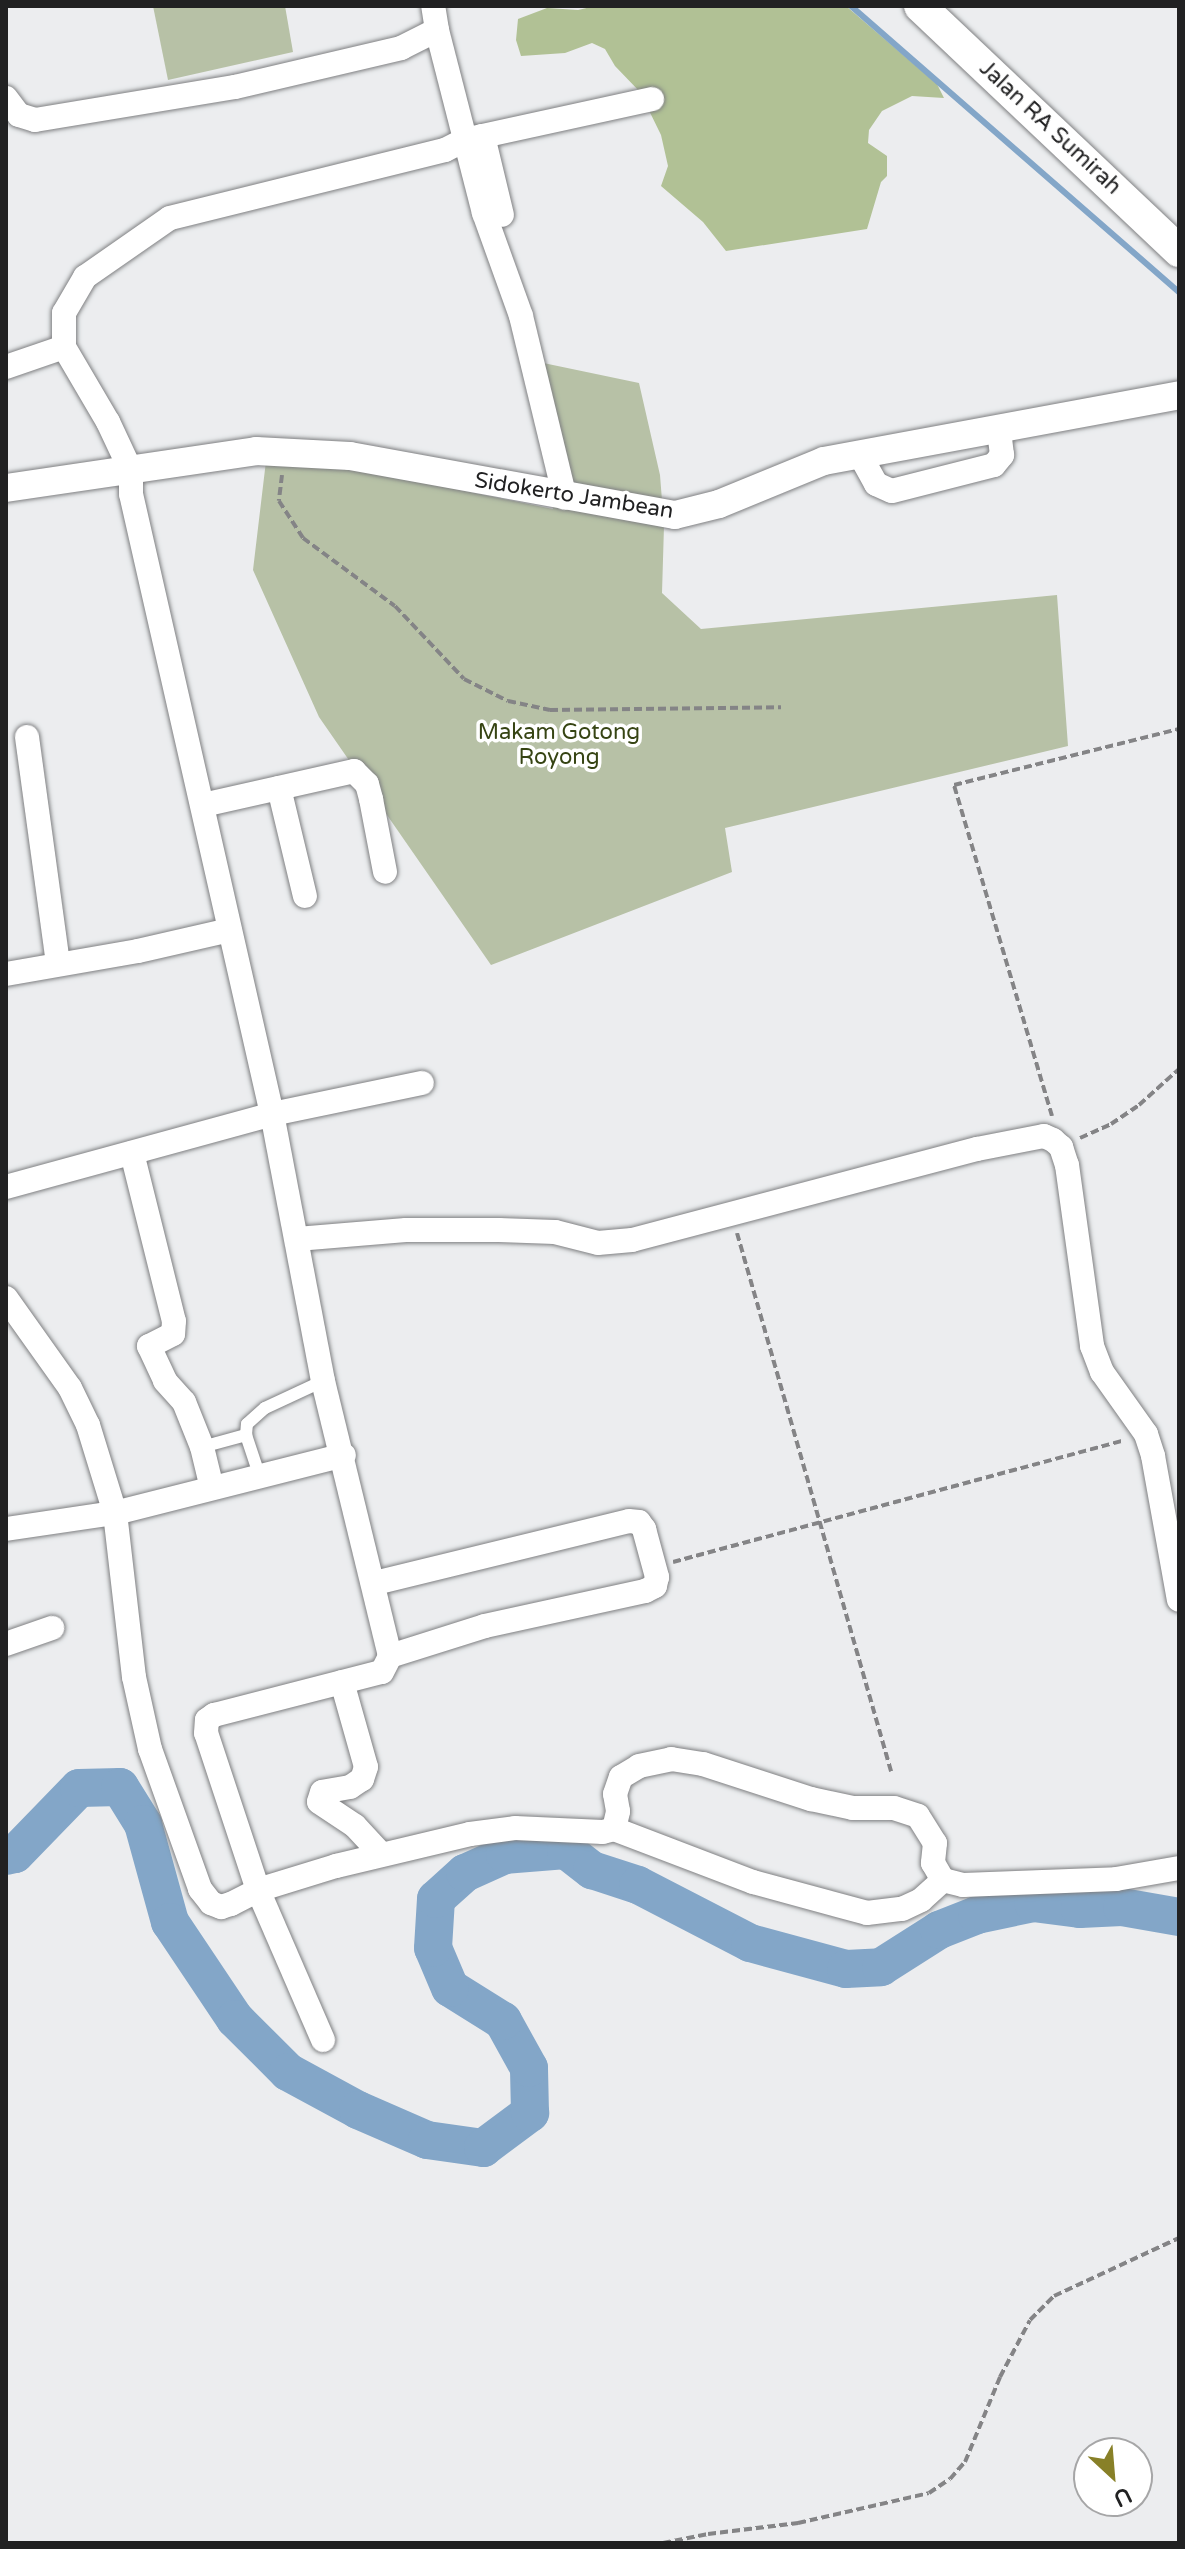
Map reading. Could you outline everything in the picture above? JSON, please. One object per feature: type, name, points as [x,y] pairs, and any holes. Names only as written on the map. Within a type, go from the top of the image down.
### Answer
[{"type":"main road","name":"Jalan RA Sumirah","points":[[920,6],[1179,251]]},
{"type":"street","points":[[10,111],[35,120],[235,87],[401,48],[435,18],[474,138],[565,498]]},
{"type":"street","points":[[323,2040],[258,1890],[206,1733],[207,1720],[214,1715],[382,1672],[390,1656],[344,1455],[323,1381],[272,1114],[131,494],[131,471],[108,422],[64,347],[64,313],[85,277],[118,251],[170,218],[445,150],[474,138],[652,99]]},
{"type":"street","points":[[6,367],[64,347]]},
{"type":"street","name":"Sidokerto Jambean","points":[[6,488],[256,451],[350,456],[565,498],[675,515],[719,504],[824,461],[1179,395]]},
{"type":"street","points":[[860,455],[876,484],[892,491],[994,465],[1002,455],[999,429]]},
{"type":"street","points":[[27,737],[58,964]]},
{"type":"street","points":[[203,805],[354,771],[360,773],[371,799],[385,872]]},
{"type":"street","points":[[279,788],[305,896]]},
{"type":"street","points":[[6,974],[230,930]]},
{"type":"street","points":[[6,1187],[272,1114],[422,1083]]},
{"type":"street","points":[[297,1239],[406,1230],[499,1230],[555,1232],[598,1243],[632,1240],[977,1149],[1044,1136],[1061,1147],[1067,1165],[1092,1346],[1102,1372],[1146,1434],[1153,1456],[1179,1600]]},
{"type":"street","points":[[132,1153],[174,1321],[173,1334],[149,1346],[165,1381],[184,1402],[202,1447],[212,1488]]},
{"type":"street","points":[[6,1298],[70,1388],[88,1425],[115,1513],[140,1706],[150,1749],[200,1889],[211,1903],[221,1907],[258,1890],[380,1853],[515,1828],[603,1832],[614,1829],[753,1882],[867,1913],[902,1909],[921,1900],[943,1880]]},
{"type":"street","points":[[6,1529],[115,1513],[344,1455]]},
{"type":"street","points":[[375,1583],[629,1521],[639,1522],[644,1529],[654,1568],[655,1586],[645,1591],[485,1626],[390,1656]]},
{"type":"street","points":[[6,1644],[52,1628]]},
{"type":"street","points":[[342,1682],[366,1767],[362,1779],[350,1787],[322,1792],[319,1802],[355,1826],[380,1853]]},
{"type":"street","points":[[614,1829],[618,1811],[615,1794],[621,1777],[639,1766],[671,1759],[703,1764],[811,1799],[853,1808],[894,1808],[918,1816],[935,1843],[933,1863],[943,1880],[963,1885],[1116,1879],[1179,1868]]},
{"type":"lane","points":[[261,1478],[246,1435],[247,1424],[265,1408],[323,1381]]},
{"type":"lane","points":[[202,1447],[246,1435]]},
{"type":"path","points":[[285,453],[279,501],[303,538],[395,606],[464,679],[508,701],[550,710],[781,707]]},
{"type":"path","points":[[1179,729],[954,785],[1061,1147],[1111,1124],[1139,1105],[1179,1069]]},
{"type":"path","points":[[732,1216],[891,1771]]},
{"type":"path","points":[[654,1568],[1146,1434]]},
{"type":"path","points":[[663,2543],[798,2523],[929,2493],[950,2479],[965,2462],[1000,2377],[1030,2320],[1054,2296],[1179,2238]]},
{"type":"green space","points":[[153,6],[285,6],[293,52],[168,80]]},
{"type":"green space","points":[[595,6],[846,6],[937,84],[944,98],[912,96],[882,111],[869,130],[868,143],[887,156],[887,176],[881,182],[867,229],[726,251],[703,222],[661,186],[668,166],[661,135],[640,92],[615,66],[605,49],[592,43],[565,53],[521,56],[516,40],[518,19],[547,8],[578,10]]},
{"type":"green space","name":"Makam Gotong Royong","points":[[529,360],[639,383],[660,475],[664,526],[662,593],[701,629],[1057,595],[1068,746],[725,828],[732,872],[491,965],[319,717],[253,570],[266,461],[343,466],[553,509]]},
{"type":"waterway","points":[[851,6],[1179,292]]},
{"type":"waterway","points":[[6,1856],[15,1854],[79,1788],[120,1787],[143,1824],[170,1922],[235,2019],[288,2072],[358,2110],[427,2140],[483,2148],[530,2113],[529,2068],[503,2021],[450,1988],[433,1948],[436,1899],[465,1873],[505,1855],[566,1850],[592,1870],[638,1885],[750,1943],[846,1969],[881,1967],[939,1930],[977,1915],[1033,1903],[1080,1909],[1122,1907],[1179,1917]]}]
